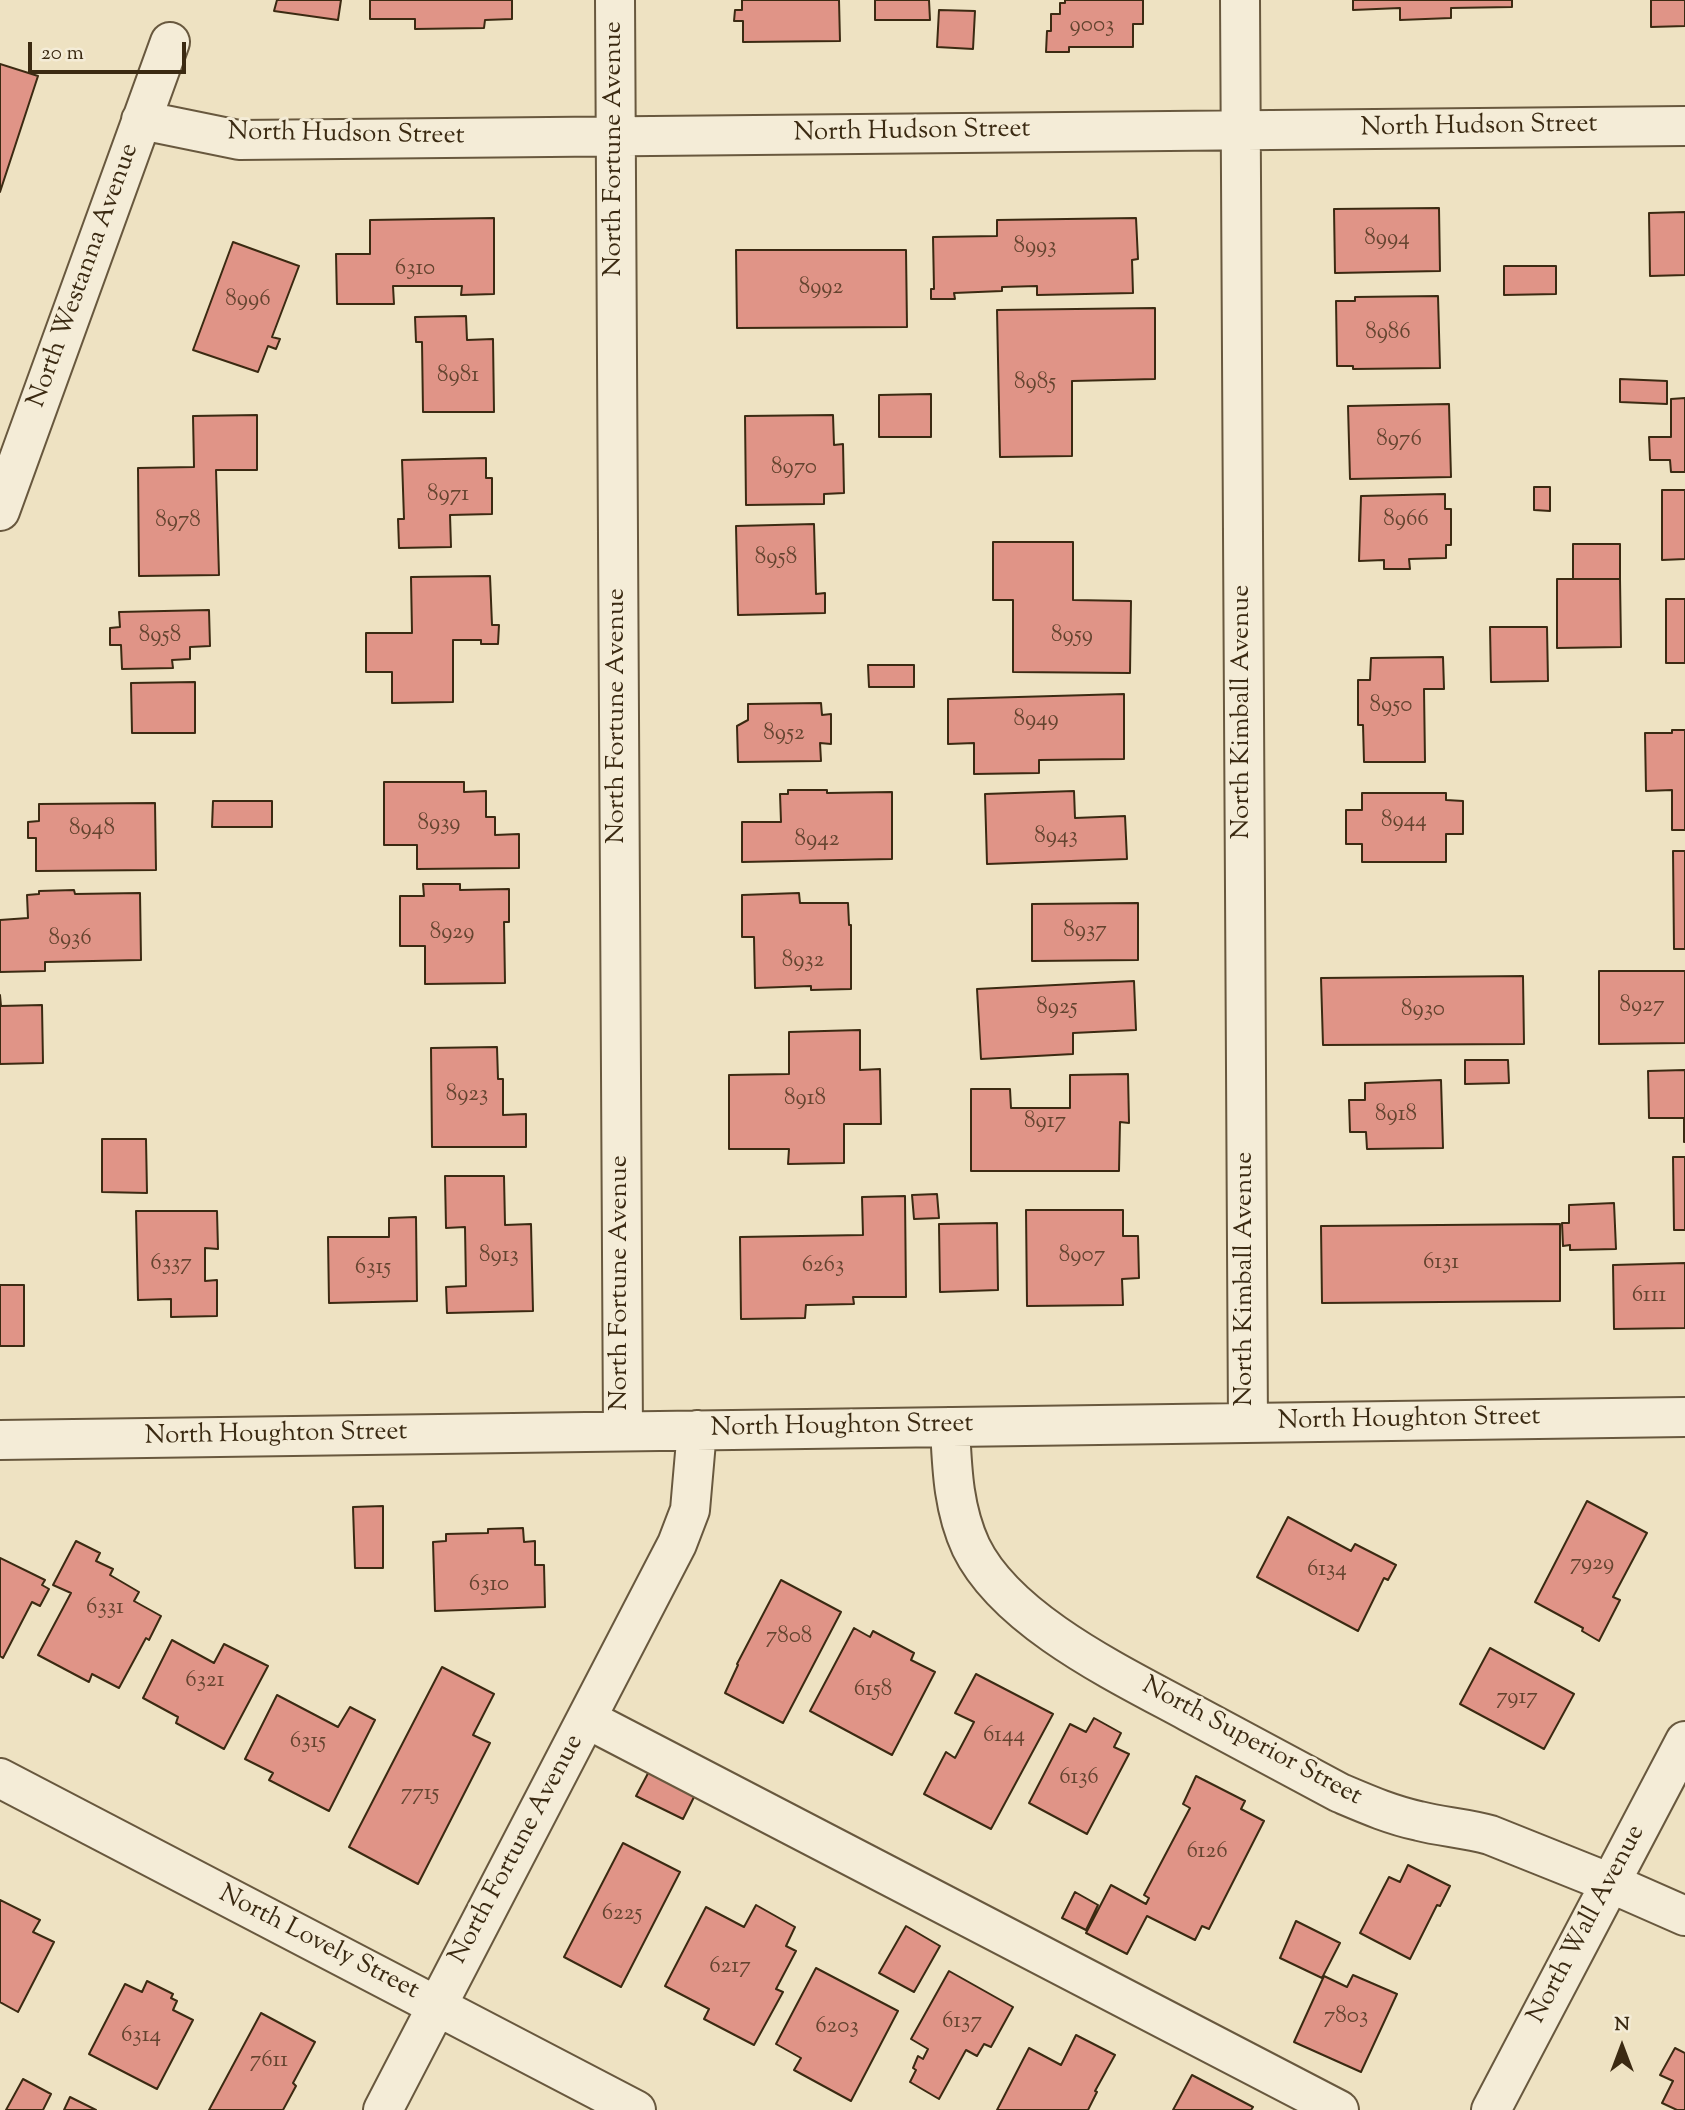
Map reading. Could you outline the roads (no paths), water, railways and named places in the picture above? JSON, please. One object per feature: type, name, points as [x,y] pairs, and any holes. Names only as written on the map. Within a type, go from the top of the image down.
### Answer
[{"type":"street","name":"North Fortune Avenue","points":[[615,0],[623,1431]]},
{"type":"street","name":"North Kimball Avenue","points":[[1240,0],[1248,1423]]},
{"type":"street","name":"North Westanna Avenue","points":[[0,511],[170,42]]},
{"type":"street","name":"North Hudson Street","points":[[141,120],[239,139],[1685,126]]},
{"type":"street","name":"North Houghton Street","points":[[0,1440],[1685,1417]]},
{"type":"street","name":"North Superior Street","points":[[950,1427],[953,1489],[972,1548],[999,1588],[1013,1602],[1069,1643],[1095,1660],[1340,1793],[1420,1822],[1470,1829],[1490,1835],[1685,1916]]},
{"type":"street","name":"North Fortune Avenue","points":[[383,2110],[677,1544],[690,1510],[697,1430]]},
{"type":"street","points":[[587,1719],[1339,2110]]},
{"type":"street","name":"North Wall Avenue","points":[[1491,2110],[1685,1741]]},
{"type":"street","name":"North Lovely Street","points":[[0,1779],[636,2110]]}]
